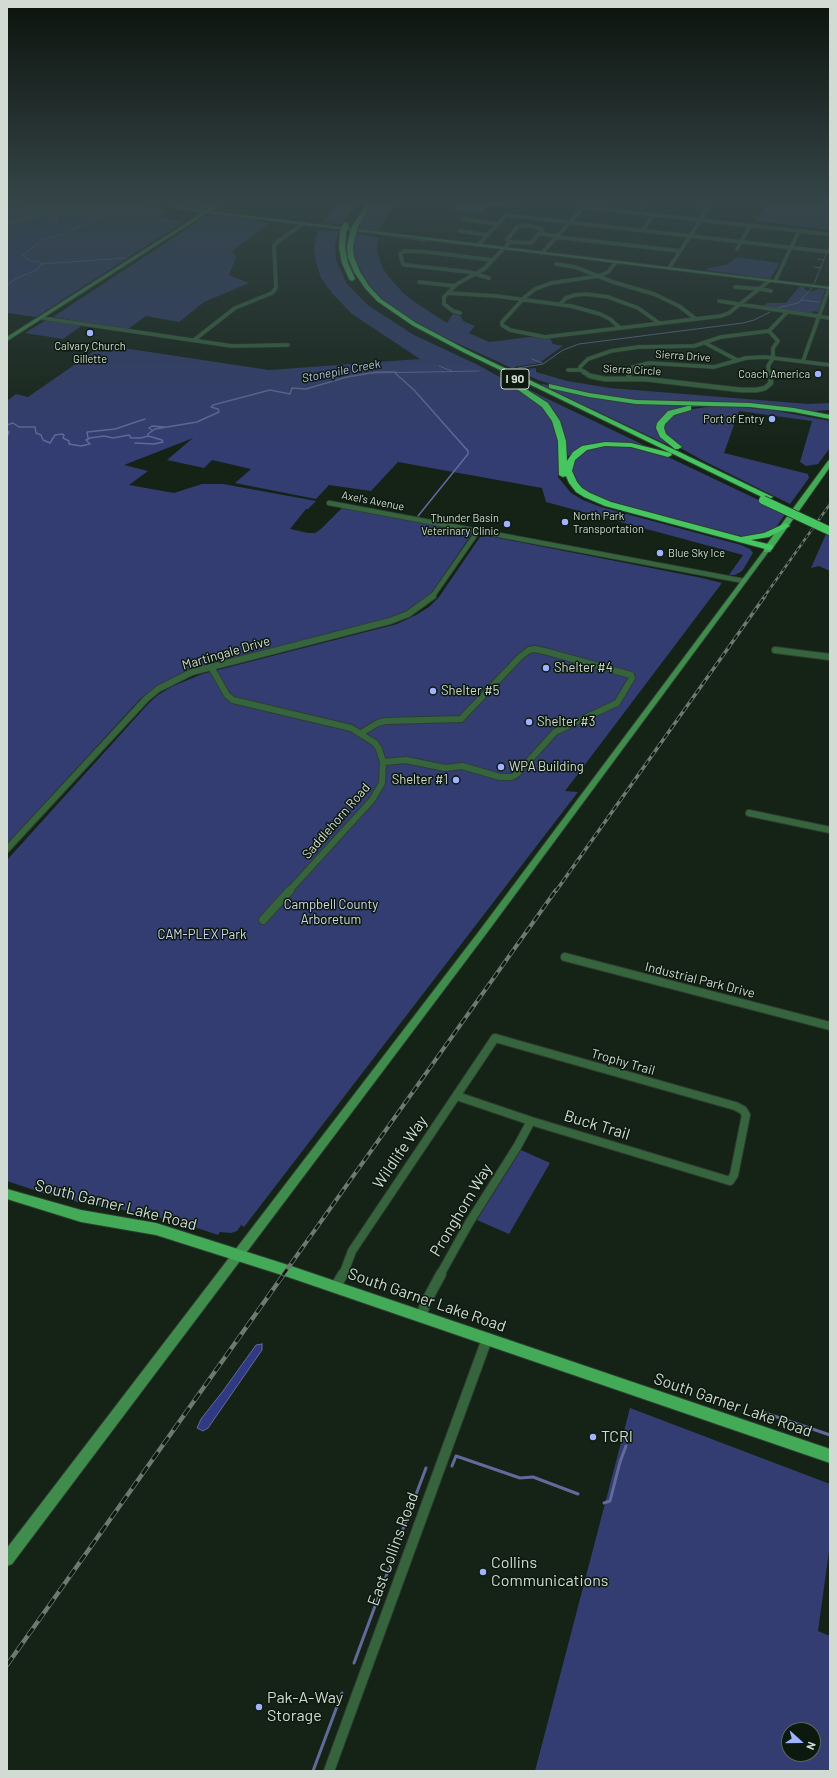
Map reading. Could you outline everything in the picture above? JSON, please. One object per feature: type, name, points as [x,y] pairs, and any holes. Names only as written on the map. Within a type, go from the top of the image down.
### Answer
[{"type":"highway","name":"I 90","points":[[357,284],[368,297],[397,320],[480,362],[736,484]]},
{"type":"highway","name":"I 90","points":[[365,284],[379,300],[427,331],[830,531]]},
{"type":"highway","name":"I 90","points":[[427,331],[536,380],[589,395],[636,402],[750,405],[794,410],[830,411]]},
{"type":"highway","name":"I 90","points":[[480,362],[523,388],[545,405],[560,430],[564,476],[574,490],[582,496],[605,506],[768,549]]},
{"type":"highway","points":[[736,484],[673,444],[663,435],[660,428],[664,418],[680,410],[693,407],[724,406],[775,409],[830,418]]},
{"type":"highway","name":"I 90","points":[[794,410],[830,418]]},
{"type":"highway","name":"I 90","points":[[729,536],[608,504],[579,490],[573,483],[568,471],[571,459],[585,448],[605,444],[631,445],[658,451],[736,484]]},
{"type":"highway","name":"I 90","points":[[766,499],[830,526]]},
{"type":"highway","points":[[729,536],[755,538],[786,526]]},
{"type":"highway","points":[[729,536],[768,549]]},
{"type":"main road","points":[[7,339],[95,284]]},
{"type":"main road","points":[[798,284],[830,288]]},
{"type":"main road","points":[[7,1559],[483,932],[786,526],[830,462]]},
{"type":"main road","name":"South Garner Lake Road","points":[[7,1194],[81,1216],[156,1229],[336,1286],[830,1456]]},
{"type":"street","points":[[194,340],[235,308],[272,293],[276,288],[276,284]]},
{"type":"street","points":[[437,284],[455,286]]},
{"type":"street","points":[[459,284],[444,298],[444,304],[460,313]]},
{"type":"street","points":[[548,284],[535,289],[522,299],[502,322],[502,325],[506,329],[545,337],[721,316],[729,313],[765,284]]},
{"type":"street","points":[[624,284],[667,299],[696,319]]},
{"type":"street","points":[[636,288],[640,286]]},
{"type":"street","points":[[735,287],[771,291]]},
{"type":"street","points":[[803,361],[830,288]]},
{"type":"street","points":[[448,293],[496,296],[587,309],[610,319],[620,328]]},
{"type":"street","points":[[560,304],[566,298],[597,295],[638,308],[659,323]]},
{"type":"street","points":[[667,299],[673,297]]},
{"type":"street","points":[[719,301],[830,318]]},
{"type":"street","points":[[769,331],[787,312]]},
{"type":"street","points":[[44,317],[240,347],[288,345]]},
{"type":"street","name":"Sierra Circle","points":[[769,331],[778,341],[773,348],[773,358],[768,368],[771,383],[765,388],[757,390],[741,390],[687,383],[596,378],[581,370],[580,367],[588,359],[611,351],[638,347],[694,346],[705,343],[721,337],[769,331]]},
{"type":"street","points":[[705,343],[737,360]]},
{"type":"street","name":"Sierra Drive","points":[[628,379],[628,374],[633,367],[649,362],[708,367],[722,366],[737,360],[755,357],[830,365]]},
{"type":"street","name":"Sierra Drive","points":[[722,366],[727,368]]},
{"type":"street","points":[[568,370],[581,370]]},
{"type":"street","name":"Axel's Avenue","points":[[329,503],[744,582]]},
{"type":"street","name":"Martingale Drive","points":[[7,849],[146,699],[173,681],[192,672],[390,621],[408,614],[433,596],[478,531]]},
{"type":"street","points":[[361,732],[378,723],[385,722],[461,719],[520,657],[529,650],[535,649],[556,654],[626,674],[632,678],[617,703],[555,732],[517,774],[512,777],[500,777],[462,766],[445,768],[406,760],[382,762]]},
{"type":"street","points":[[775,650],[830,657]]},
{"type":"street","name":"Saddlehorn Road","points":[[211,667],[227,695],[234,700],[351,728],[361,732],[375,743],[379,749],[382,762],[382,783],[372,800],[263,920]]},
{"type":"street","points":[[749,813],[830,830]]},
{"type":"street","name":"Industrial Park Drive","points":[[565,957],[830,1026]]},
{"type":"street","name":"Wildlife Way","points":[[336,1286],[344,1272],[352,1251],[496,1038]]},
{"type":"street","name":"Trophy Trail","points":[[496,1038],[744,1110],[746,1115],[734,1174],[730,1181]]},
{"type":"street","name":"Buck Trail","points":[[457,1096],[531,1121],[730,1181]]},
{"type":"street","name":"Pronghorn Way","points":[[421,1316],[427,1300],[468,1222],[518,1146],[531,1121]]},
{"type":"street","name":"East Collins Road","points":[[329,1771],[487,1338]]},
{"type":"green space","points":[[87,284],[36,317],[7,313],[7,285]]},
{"type":"green space","points":[[103,284],[247,284],[204,302],[179,322],[146,316],[128,329],[53,317]]},
{"type":"green space","points":[[325,284],[347,284],[369,306],[414,335],[478,365],[516,386],[541,406],[553,421],[558,441],[558,477],[571,493],[583,500],[601,507],[741,545],[750,549],[753,553],[742,571],[735,575],[729,575],[743,555],[546,502],[542,488],[398,462],[371,491],[329,485],[316,499],[235,483],[251,469],[212,460],[204,468],[167,460],[193,438],[124,465],[148,471],[129,485],[174,493],[202,484],[223,484],[316,501],[308,509],[306,509],[290,529],[308,533],[315,533],[321,529],[344,506],[473,532],[430,595],[405,613],[389,620],[190,671],[156,687],[140,699],[7,844],[7,401],[16,394],[28,397],[103,345],[269,370],[420,359],[352,314]]},
{"type":"green space","points":[[369,284],[395,284],[404,294],[447,323],[453,314],[461,316],[463,321],[475,326],[469,333],[489,342],[530,337],[550,338],[553,344],[563,346],[539,363],[514,367],[519,370],[536,368],[536,372],[567,381],[610,388],[808,404],[830,403],[830,410],[814,411],[622,400],[571,390],[538,380],[435,333],[388,304],[373,290]]},
{"type":"green space","points":[[800,286],[808,287],[804,288],[809,292],[819,289],[825,290],[818,312],[813,311],[812,313],[814,314],[761,308],[767,303],[786,303]]},
{"type":"green space","points":[[46,320],[84,324],[63,339],[25,333]]},
{"type":"green space","points":[[543,384],[587,396],[609,400],[655,405],[701,406],[679,409],[662,417],[658,422],[668,442],[666,444],[541,385]]},
{"type":"green space","points":[[523,387],[650,448],[618,443],[575,451],[569,456],[564,455],[564,441],[541,400]]},
{"type":"green space","points":[[707,407],[738,407],[771,410],[830,421],[830,448],[818,464],[806,466],[800,462],[812,421],[739,411],[724,453],[808,474],[809,478],[790,504],[673,444],[665,435],[663,424],[667,418],[686,410]]},
{"type":"green space","points":[[605,445],[636,446],[666,456],[786,513],[776,527],[769,533],[753,536],[741,536],[616,505],[583,490],[572,477],[571,465],[573,459],[584,451]]},
{"type":"green space","points":[[826,534],[830,536],[830,571],[819,566],[811,568]]},
{"type":"green space","name":"CAM-PLEX Park","points":[[488,536],[722,583],[565,791],[578,792],[244,1227],[241,1225],[237,1231],[231,1233],[220,1232],[218,1235],[182,1223],[140,1213],[78,1202],[7,1181],[7,860],[149,703],[158,695],[171,687],[202,674],[397,624],[416,615],[429,607],[439,597],[480,537]]},
{"type":"green space","points":[[521,1150],[550,1163],[509,1234],[477,1220]]},
{"type":"green space","points":[[630,1408],[830,1484],[830,1544],[818,1631],[830,1636],[830,1771],[535,1771]]},
{"type":"shaded area","points":[[262,1344],[262,1350],[208,1428],[203,1431],[197,1428],[201,1419],[256,1345]]},
{"type":"waterway","points":[[773,309],[798,303],[812,288]]},
{"type":"waterway","points":[[801,300],[819,302]]},
{"type":"waterway","points":[[518,368],[543,364],[563,350],[579,344],[743,323],[754,320],[770,312]]},
{"type":"waterway","points":[[532,359],[542,363]]},
{"type":"waterway","name":"Stonepile Creek","points":[[439,366],[452,371]]},
{"type":"waterway","name":"Stonepile Creek","points":[[372,373],[479,371]]},
{"type":"waterway","name":"Stonepile Creek","points":[[148,436],[148,434],[155,429],[197,422],[219,412],[218,409],[211,407],[213,405],[270,390],[290,394],[292,388],[306,389],[347,377],[377,372],[396,372]]},
{"type":"waterway","points":[[395,373],[414,390],[468,451],[468,454],[418,516]]},
{"type":"waterway","name":"Stonepile Creek","points":[[88,438],[87,432],[115,429],[145,419]]},
{"type":"waterway","name":"Stonepile Creek","points":[[7,425],[13,423],[19,427],[35,427],[36,433],[41,435],[43,440],[50,443],[55,435],[62,434],[64,435],[63,438],[69,441],[69,444],[81,446],[90,444],[86,440],[90,438],[104,436],[113,438],[129,435],[131,438],[141,438],[148,436]]},
{"type":"waterway","name":"Stonepile Creek","points":[[152,430],[149,428],[152,426],[164,427]]},
{"type":"waterway","name":"Stonepile Creek","points":[[7,430],[9,432],[7,437]]},
{"type":"waterway","name":"Stonepile Creek","points":[[135,443],[154,444],[163,442],[162,440],[148,436]]},
{"type":"waterway","points":[[761,1416],[765,1413],[830,1435]]},
{"type":"waterway","points":[[604,1503],[610,1501],[620,1462],[626,1446]]},
{"type":"waterway","points":[[452,1466],[456,1456],[520,1478],[533,1477],[578,1494]]},
{"type":"waterway","points":[[403,1529],[426,1468]]},
{"type":"waterway","points":[[354,1663],[395,1552]]},
{"type":"waterway","points":[[313,1771],[342,1693]]},
{"type":"railway","points":[[764,597],[830,504]]},
{"type":"railway","points":[[556,891],[765,596]]},
{"type":"railway","points":[[283,1275],[556,890]]},
{"type":"railway","points":[[7,1665],[284,1274]]},
{"type":"place","name":"Calvary Church Gillette","points":[[90,333]]},
{"type":"place","name":"Coach America","points":[[818,374]]},
{"type":"place","name":"Port of Entry","points":[[772,419]]},
{"type":"place","name":"North Park Transportation","points":[[565,522]]},
{"type":"place","name":"Thunder Basin Veterinary Clinic","points":[[507,524]]},
{"type":"place","name":"Blue Sky Ice","points":[[660,553]]},
{"type":"place","name":"Shelter #4","points":[[546,668]]},
{"type":"place","name":"Shelter #5","points":[[433,691]]},
{"type":"place","name":"Shelter #3","points":[[529,722]]},
{"type":"place","name":"WPA Building","points":[[501,767]]},
{"type":"place","name":"Shelter #1","points":[[456,780]]},
{"type":"place","name":"TCRI","points":[[593,1437]]},
{"type":"place","name":"Collins Communications","points":[[483,1572]]},
{"type":"place","name":"Pak-A-Way Storage","points":[[259,1707]]},
{"type":"park label","name":"Campbell County Arboretum","points":[[331,912]]}]
